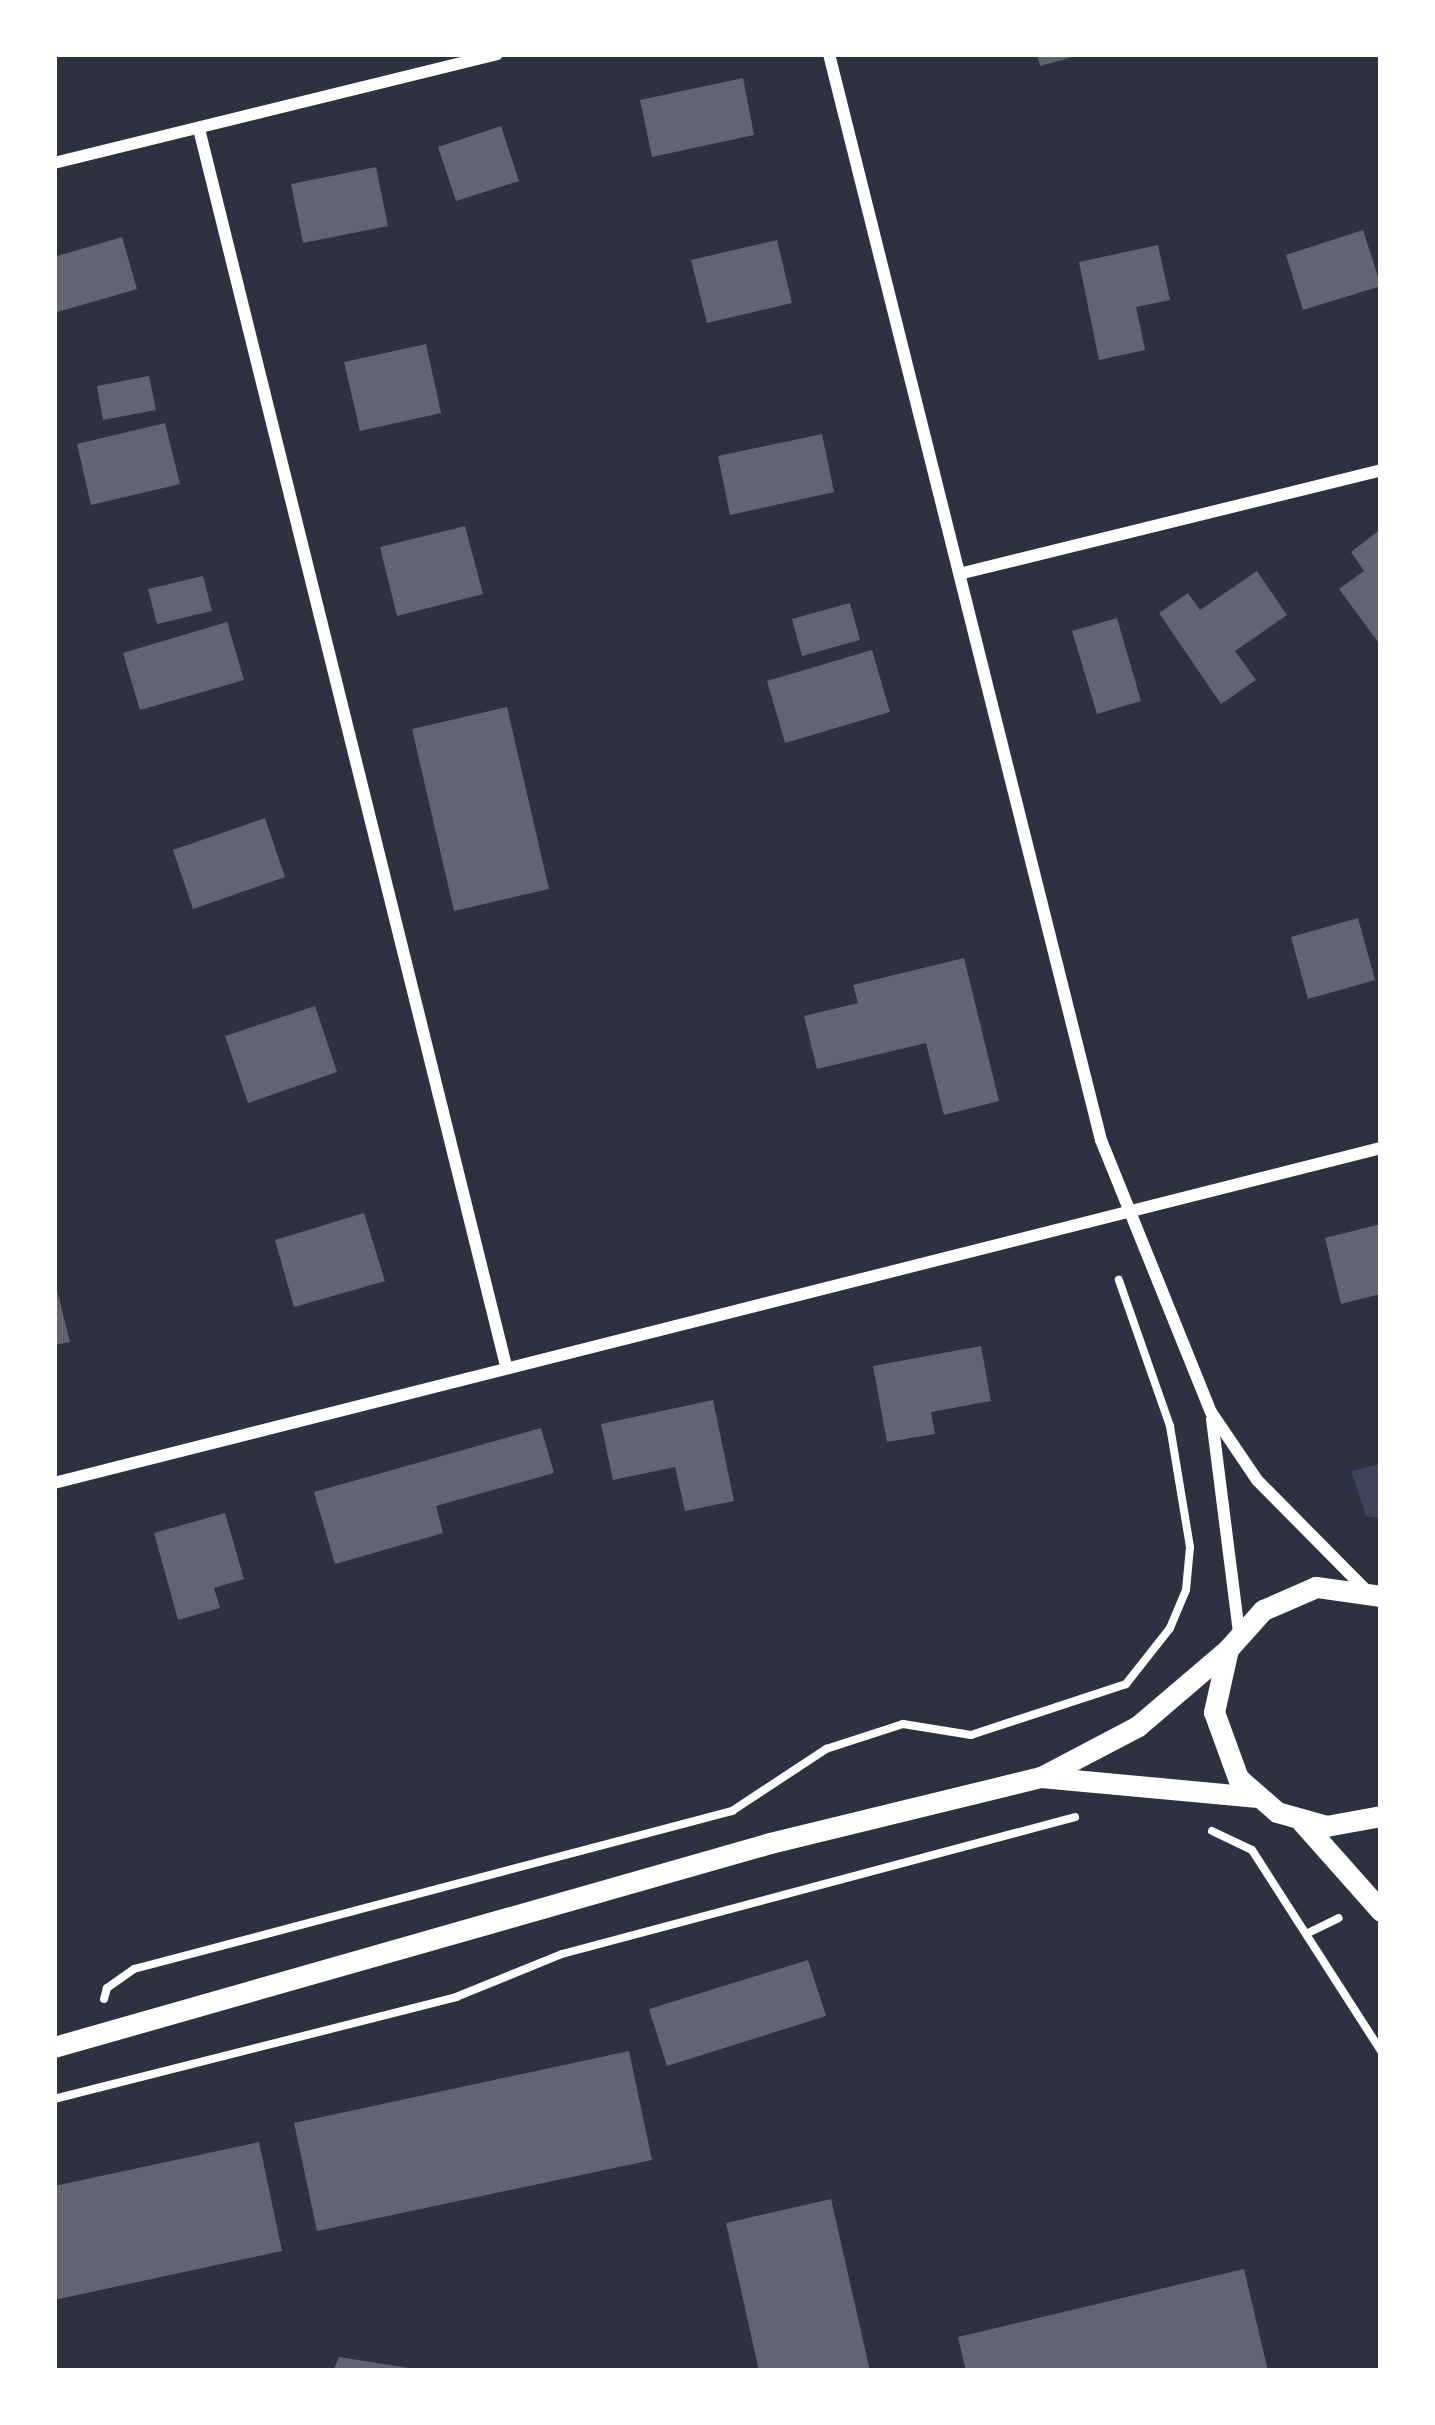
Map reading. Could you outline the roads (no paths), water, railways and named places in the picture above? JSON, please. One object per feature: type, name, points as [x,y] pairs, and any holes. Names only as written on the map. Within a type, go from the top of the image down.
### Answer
[{"type":"street","points":[[54,163],[200,133],[497,54]]},
{"type":"street","points":[[829,54],[963,573],[1101,1140],[1210,1412],[1257,1480],[1373,1593]]},
{"type":"street","points":[[200,133],[506,1366]]},
{"type":"street","points":[[963,573],[1381,470]]},
{"type":"street","points":[[54,1483],[1381,1148]]},
{"type":"street","points":[[1210,1412],[1234,1641],[1215,1690],[1217,1734],[1255,1797]]},
{"type":"street","points":[[54,2047],[770,1843],[1040,1777],[1138,1726],[1292,1594],[1373,1593]]},
{"type":"street","points":[[1040,1777],[1255,1797],[1302,1822],[1381,1911]]},
{"type":"street","points":[[1302,1822],[1351,1825],[1381,1816]]}]
